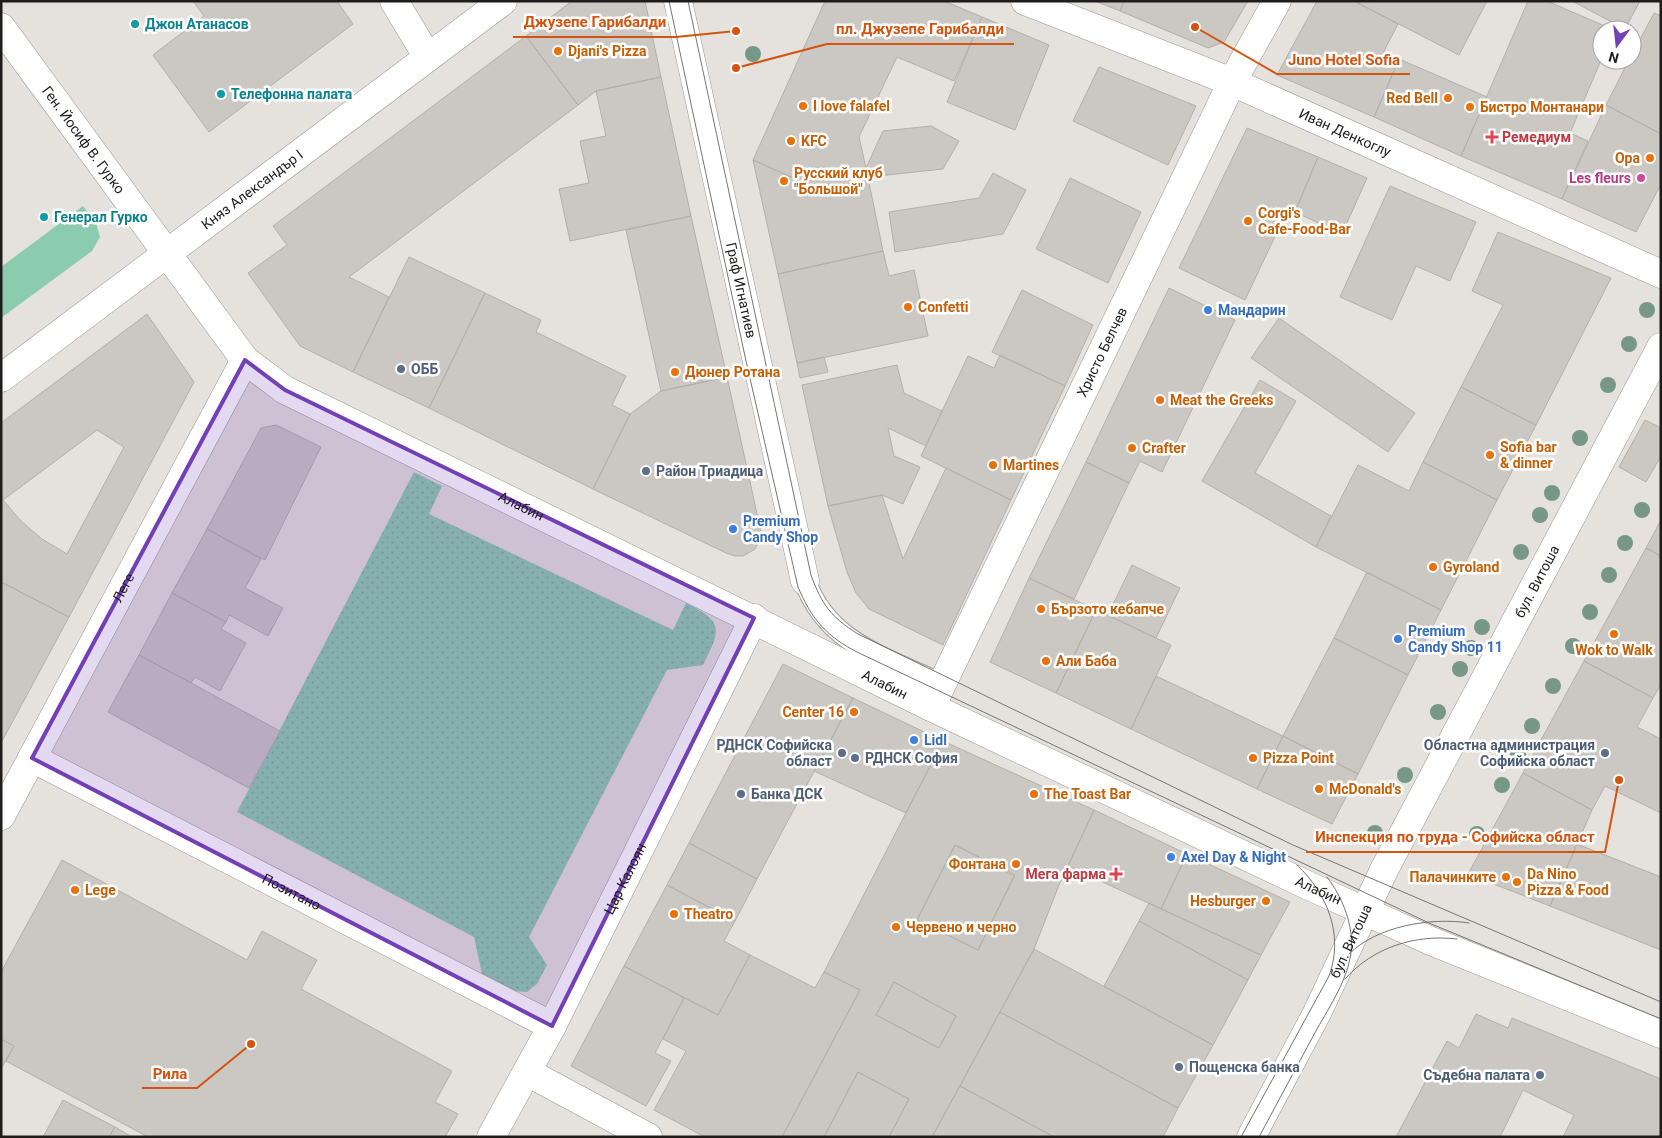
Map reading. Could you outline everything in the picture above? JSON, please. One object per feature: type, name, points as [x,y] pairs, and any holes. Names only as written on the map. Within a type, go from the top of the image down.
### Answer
[{"type":"street","points":[[394,1],[427,56]]},
{"type":"street","name":"Княз Александър I","points":[[1,378],[427,56],[503,1]]},
{"type":"street","name":"Граф Игнатиев","points":[[678,1],[805,581]]},
{"type":"street","name":"Иван Денкоглу","points":[[1025,1],[1232,82],[1661,274]]},
{"type":"street","name":"Христо Белчев","points":[[937,696],[1232,82],[1277,1]]},
{"type":"street","name":"Ген. Йосиф В. Гурко","points":[[1,27],[166,253]]},
{"type":"street","name":"Алабин","points":[[166,253],[245,360],[285,390],[754,618],[937,696],[1366,912],[1661,1034]]},
{"type":"street","name":"бул. Витоша","points":[[1251,1137],[1317,1013],[1366,912],[1384,870],[1661,346]]},
{"type":"street","name":"Леге","points":[[1,816],[245,360]]},
{"type":"street","name":"Цар Калоян","points":[[491,1137],[552,1026],[754,618]]},
{"type":"street","name":"Позитано","points":[[32,758],[552,1026]]},
{"type":"street","points":[[527,1072],[648,1137]]},
{"type":"lane","points":[[805,581],[811,598],[824,618],[846,638],[937,696]]},
{"type":"highlighted area","points":[[245,360],[285,390],[754,618],[552,1026],[32,758]]},
{"type":"green space","points":[[83,206],[96,223],[100,237],[92,251],[1,318],[1,267]]},
{"type":"green space","points":[[414,472],[442,486],[429,514],[673,630],[686,603],[713,621],[716,628],[716,635],[703,665],[667,670],[529,937],[547,965],[537,984],[527,992],[514,991],[482,974],[474,937],[237,812]]},
{"type":"building","name":"Телефонна палата","points":[[193,1],[337,1],[353,24],[209,132],[153,55],[204,16]]},
{"type":"building","points":[[572,1],[645,1],[661,77],[596,91],[578,105],[526,36]]},
{"type":"building","points":[[825,1],[944,1],[982,17],[954,81],[897,57],[859,137],[866,168],[802,182],[753,160]]},
{"type":"building","points":[[1095,1],[1124,1],[1120,11]]},
{"type":"building","points":[[1124,1],[1248,1],[1224,42],[1208,48],[1120,11]]},
{"type":"building","points":[[1317,1],[1354,1],[1398,24],[1383,53],[1399,59],[1374,117],[1277,75]]},
{"type":"building","points":[[1354,1],[1487,1],[1459,55]]},
{"type":"building","points":[[1528,1],[1547,1],[1592,20],[1592,70],[1597,70],[1570,133],[1588,141],[1562,199],[1461,156]]},
{"type":"building","points":[[1572,1],[1640,1],[1630,20],[1608,20]]},
{"type":"building","points":[[1654,13],[1661,16],[1661,134],[1606,105],[1624,70],[1642,70],[1642,36]]},
{"type":"building","points":[[982,17],[1049,45],[1015,130],[947,102]]},
{"type":"building","points":[[526,36],[578,105],[349,277],[389,297],[353,372],[300,346],[248,273],[287,245],[273,226]]},
{"type":"building","points":[[1399,59],[1487,97],[1461,156],[1374,117]]},
{"type":"building","points":[[1099,67],[1196,106],[1168,165],[1073,121]]},
{"type":"building","points":[[661,77],[691,216],[570,241],[559,189],[589,183],[580,141],[606,136],[596,91]]},
{"type":"building","points":[[1606,105],[1661,134],[1661,184],[1636,232],[1562,199]]},
{"type":"building","points":[[931,126],[959,141],[943,169],[868,177],[866,168],[883,131]]},
{"type":"building","points":[[1247,128],[1318,157],[1295,212],[1288,209],[1245,300],[1179,268]]},
{"type":"building","points":[[1318,157],[1367,178],[1342,234],[1295,212]]},
{"type":"building","points":[[753,160],[802,182],[866,168],[883,251],[778,274]]},
{"type":"building","points":[[993,173],[1026,190],[1003,234],[895,252],[889,212],[979,198]]},
{"type":"building","points":[[1070,178],[1141,212],[1108,283],[1036,249]]},
{"type":"building","points":[[1390,186],[1476,222],[1450,281],[1416,266],[1392,320],[1340,297]]},
{"type":"building","points":[[691,216],[727,377],[661,391],[626,230]]},
{"type":"building","points":[[1498,232],[1611,278],[1536,425],[1461,387],[1503,305],[1472,291]]},
{"type":"building","points":[[883,251],[889,276],[914,270],[928,336],[797,363],[778,274]]},
{"type":"building","points":[[409,257],[485,293],[429,408],[353,372]]},
{"type":"building","points":[[1169,288],[1235,320],[1162,472],[1140,461],[1129,483],[1086,462]]},
{"type":"building","points":[[1022,290],[1093,325],[1065,386],[992,352]]},
{"type":"building","points":[[485,293],[541,320],[536,332],[626,376],[612,405],[630,414],[593,489],[429,408]]},
{"type":"building","points":[[147,314],[194,382],[69,617],[1,582],[1,423]],"holes":[[[97,430],[124,447],[67,554],[42,539],[21,521],[3,500]]]},
{"type":"building","points":[[1279,318],[1415,413],[1388,452],[1251,358]]},
{"type":"building","points":[[1000,355],[1065,386],[1011,500],[921,456],[968,356],[994,368]]},
{"type":"building","points":[[824,357],[828,372],[800,378],[797,363]]},
{"type":"building","points":[[897,365],[904,393],[942,411],[926,446],[888,428],[894,456],[920,467],[903,504],[882,495],[828,506],[802,385]]},
{"type":"building","points":[[727,377],[761,532],[760,540],[755,549],[743,556],[726,553],[593,489],[630,414],[661,391]]},
{"type":"building","points":[[1260,380],[1296,401],[1255,473],[1331,516],[1316,547],[1202,481]]},
{"type":"building","points":[[1461,387],[1536,425],[1497,500],[1423,462]]},
{"type":"building","points":[[1645,420],[1661,428],[1661,456],[1646,482],[1619,467]]},
{"type":"building","points":[[276,425],[321,447],[265,560],[207,529],[261,428]]},
{"type":"building","points":[[1086,462],[1129,483],[1074,599],[1029,578]]},
{"type":"building","points":[[1423,462],[1497,500],[1441,610],[1316,547],[1358,465],[1409,491]]},
{"type":"building","points":[[946,468],[1011,500],[943,645],[869,609],[856,593],[847,572],[828,506],[882,495],[903,559]]},
{"type":"building","points":[[1661,520],[1661,556],[1646,548]]},
{"type":"building","points":[[207,529],[261,559],[245,588],[283,608],[268,636],[229,615],[226,622],[172,593]]},
{"type":"building","points":[[1646,548],[1661,556],[1661,684],[1653,698],[1584,661]]},
{"type":"building","points":[[1132,565],[1180,588],[1156,638],[1108,615]]},
{"type":"building","points":[[1367,572],[1441,610],[1408,675],[1334,638]]},
{"type":"building","points":[[1029,578],[1096,610],[1056,693],[990,662]]},
{"type":"building","points":[[1,582],[69,617],[1,743]]},
{"type":"building","points":[[172,593],[226,622],[221,629],[246,643],[220,691],[195,677],[191,683],[139,655]]},
{"type":"building","points":[[1096,610],[1171,645],[1131,729],[1056,693]]},
{"type":"building","points":[[1334,638],[1408,675],[1358,774],[1283,736]]},
{"type":"building","points":[[139,655],[280,731],[249,788],[108,712]]},
{"type":"building","points":[[1584,661],[1653,698],[1637,727],[1661,739],[1661,813],[1605,786],[1592,810],[1523,773]]},
{"type":"building","points":[[783,664],[853,698],[757,879],[689,843]]},
{"type":"building","points":[[1156,676],[1283,736],[1257,789],[1131,729]]},
{"type":"building","points":[[853,698],[943,741],[906,813],[814,771]]},
{"type":"building","points":[[1283,736],[1358,774],[1332,824],[1257,789]]},
{"type":"building","points":[[943,741],[1094,810],[1059,885],[1034,949],[932,1137],[889,1137],[909,1099],[858,1072],[824,1137],[782,1137],[860,990],[824,972]],"holes":[[[955,845],[1015,875],[978,950],[917,920]],[[894,982],[956,1016],[939,1048],[876,1015]]]},
{"type":"building","points":[[1523,773],[1592,810],[1550,906],[1468,874]]},
{"type":"building","points":[[1094,810],[1187,854],[1161,909],[1068,866]]},
{"type":"building","points":[[689,843],[757,879],[735,921],[667,885]]},
{"type":"building","points":[[1577,844],[1661,877],[1661,950],[1550,906]]},
{"type":"building","points":[[955,845],[1014,876],[978,950],[917,920]]},
{"type":"building","points":[[1187,854],[1290,902],[1261,955],[1161,909]]},
{"type":"building","points":[[62,860],[247,960],[262,931],[317,960],[301,989],[452,1071],[435,1102],[458,1114],[445,1137],[148,1137],[6,1061],[14,1046],[1,1039],[1,972]]},
{"type":"building","points":[[667,885],[735,921],[724,941],[750,955],[718,1015],[624,966]]},
{"type":"building","points":[[1149,903],[1261,955],[1248,980],[1139,921]]},
{"type":"building","points":[[1139,921],[1248,980],[1213,1045],[1104,986]]},
{"type":"building","points":[[1034,949],[1213,1045],[1178,1108],[1000,1012]]},
{"type":"building","points":[[750,955],[815,988],[824,972],[860,990],[782,1137],[705,1137],[654,1110],[686,1051],[663,1039],[684,998],[718,1015]]},
{"type":"building","points":[[624,966],[684,998],[655,1053],[671,1061],[646,1106],[571,1066]]},
{"type":"building","points":[[894,982],[956,1016],[939,1048],[876,1015]]},
{"type":"building","points":[[1000,1012],[1178,1108],[1163,1137],[1054,1137],[960,1086]]},
{"type":"building","name":"Съдебна палата","points":[[1476,1014],[1508,1028],[1512,1018],[1661,1079],[1661,1137],[1563,1137],[1574,1115],[1523,1090],[1500,1137],[1396,1137],[1447,1041],[1459,1048]]},
{"type":"building","points":[[1,1039],[14,1046],[1,1069]]},
{"type":"building","points":[[858,1072],[909,1099],[889,1137],[824,1137]]},
{"type":"building","points":[[960,1086],[1054,1137],[932,1137]]},
{"type":"building","points":[[63,1100],[115,1127],[109,1137],[43,1137]]},
{"type":"building","points":[[115,1127],[132,1137],[109,1137]]},
{"type":"tram line","points":[[669,1],[746,361],[798,587],[809,609],[829,634],[859,653],[1429,923],[1661,1019]]},
{"type":"tram line","points":[[688,1],[811,575],[819,594],[834,616],[858,634],[1293,845],[1661,1002]]},
{"type":"tram line","points":[[1241,1137],[1329,976],[1333,961],[1334,931],[1325,902],[1308,876],[1297,865]]},
{"type":"tram line","points":[[1259,1137],[1338,992],[1349,962],[1351,952],[1349,922],[1338,894],[1327,877]]},
{"type":"tram line","points":[[1349,954],[1374,936],[1389,930],[1438,921],[1469,923]]},
{"type":"tram line","points":[[1345,979],[1369,959],[1396,945],[1426,939],[1457,939]]},
{"type":"place","name":"Джон Атанасов","points":[[135,24]]},
{"type":"place","name":"Juno Hotel Sofia","points":[[1195,27]]},
{"type":"place","name":"Джузепе Гарибалди","points":[[736,31]]},
{"type":"place","name":"Djani's Pizza","points":[[558,51]]},
{"type":"place","name":"пл. Джузепе Гарибалди","points":[[736,68]]},
{"type":"place","name":"Телефонна палата","points":[[221,94]]},
{"type":"place","name":"Red Bell","points":[[1448,98]]},
{"type":"place","name":"I love falafel","points":[[803,106]]},
{"type":"place","name":"Бистро Монтанари","points":[[1470,107]]},
{"type":"place","name":"Ремедиум","points":[[1492,137]]},
{"type":"place","name":"KFC","points":[[791,141]]},
{"type":"place","name":"Opa","points":[[1650,158]]},
{"type":"place","name":"Les fleurs","points":[[1641,178]]},
{"type":"place","name":"Русский клуб \"Большой\"","points":[[784,181]]},
{"type":"place","name":"Генерал Гурко","points":[[44,217]]},
{"type":"place","name":"Corgi's Cafe-Food-Bar","points":[[1248,221]]},
{"type":"place","name":"Confetti","points":[[908,307]]},
{"type":"place","name":"Мандарин","points":[[1208,310]]},
{"type":"place","name":"ОББ","points":[[401,369]]},
{"type":"place","name":"Дюнер Ротана","points":[[675,372]]},
{"type":"place","name":"Meat the Greeks","points":[[1160,400]]},
{"type":"place","name":"Crafter","points":[[1132,448]]},
{"type":"place","name":"Sofia bar & dinner","points":[[1490,455]]},
{"type":"place","name":"Martines","points":[[993,465]]},
{"type":"place","name":"Район Триадица","points":[[646,471]]},
{"type":"place","name":"Premium Candy Shop","points":[[733,529]]},
{"type":"place","name":"Gyroland","points":[[1433,567]]},
{"type":"place","name":"Бързото кебапче","points":[[1041,609]]},
{"type":"place","name":"Wok to Walk","points":[[1614,634]]},
{"type":"place","name":"Premium Candy Shop 11","points":[[1398,639]]},
{"type":"place","name":"Али Баба","points":[[1046,661]]},
{"type":"place","name":"Center 16","points":[[854,712]]},
{"type":"place","name":"Lidl","points":[[914,740]]},
{"type":"place","name":"РДНСК Софийска област","points":[[842,753]]},
{"type":"place","name":"Областна администрация Софийска област","points":[[1605,753]]},
{"type":"place","name":"РДНСК София","points":[[855,758]]},
{"type":"place","name":"Pizza Point","points":[[1253,758]]},
{"type":"place","name":"Инспекция по труда - Софийска област","points":[[1619,780]]},
{"type":"place","name":"McDonald's","points":[[1319,789]]},
{"type":"place","name":"Банка ДСК","points":[[741,794]]},
{"type":"place","name":"The Toast Bar","points":[[1034,794]]},
{"type":"place","name":"Axel Day & Night","points":[[1171,857]]},
{"type":"place","name":"Фонтана","points":[[1016,864]]},
{"type":"place","name":"Мега фарма","points":[[1116,874]]},
{"type":"place","name":"Палачинките","points":[[1506,877]]},
{"type":"place","name":"Da Nino Pizza & Food","points":[[1517,882]]},
{"type":"place","name":"Lege","points":[[75,890]]},
{"type":"place","name":"Hesburger","points":[[1266,901]]},
{"type":"place","name":"Theatro","points":[[674,914]]},
{"type":"place","name":"Червено и черно","points":[[896,927]]},
{"type":"place","name":"Рила","points":[[251,1044]]},
{"type":"place","name":"Пощенска банка","points":[[1179,1067]]},
{"type":"place","name":"Съдебна палата","points":[[1540,1075]]}]
